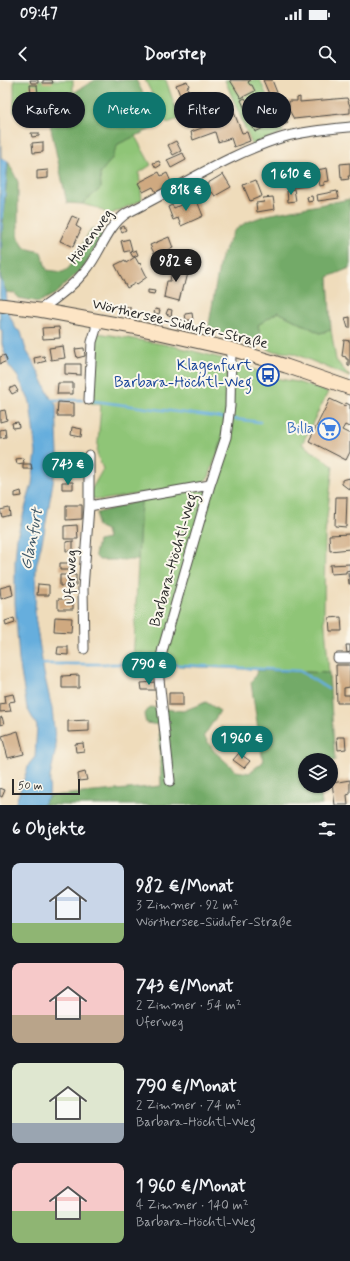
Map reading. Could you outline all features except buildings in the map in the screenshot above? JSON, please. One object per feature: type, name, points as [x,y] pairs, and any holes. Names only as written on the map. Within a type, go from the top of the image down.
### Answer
[{"type":"main road","name":"Wörthersee-Südufer-Straße","points":[[0,305],[96,320],[231,349],[350,388]]},
{"type":"street","name":"Höhenweg","points":[[39,310],[58,298],[87,270],[117,221],[127,213],[230,159],[267,143],[300,133],[350,127]]},
{"type":"street","points":[[89,400],[92,342],[96,330],[96,320]]},
{"type":"street","name":"Barbara-Höchtl-Weg","points":[[170,781],[159,666],[210,484],[226,437],[230,406],[231,349]]},
{"type":"street","name":"Uferweg","points":[[84,650],[83,589],[89,506],[89,455]]},
{"type":"street","points":[[89,506],[210,484]]},
{"type":"street","points":[[338,658],[350,658]]},
{"type":"green space","points":[[14,80],[73,80],[73,92],[14,92]]},
{"type":"green space","points":[[95,80],[136,80],[142,92],[93,92],[93,128],[153,128],[118,144],[111,160],[100,173],[101,188],[82,204],[67,203],[51,128],[85,128],[85,92],[75,92]]},
{"type":"green space","points":[[145,80],[166,80],[174,104],[174,121],[167,123],[166,121],[166,92],[151,92]]},
{"type":"green space","points":[[225,80],[260,80],[265,92],[242,92],[242,121],[234,102],[234,92],[230,92]]},
{"type":"green space","points":[[245,128],[281,128],[283,132],[252,145]]},
{"type":"green space","points":[[135,136],[151,165],[139,173],[142,200],[109,215],[98,208],[82,204],[101,188],[100,173],[111,160],[118,144]]},
{"type":"green space","points":[[8,161],[18,182],[18,238],[25,248],[41,252],[47,270],[63,272],[69,268],[91,229],[95,228],[103,236],[84,267],[55,294],[39,302],[19,298],[14,293],[6,292],[0,276]]},
{"type":"green space","points":[[350,199],[350,268],[328,277],[331,330],[320,333],[278,312],[258,325],[262,344],[208,330],[220,260],[234,231],[245,223],[266,215]]},
{"type":"green space","points":[[278,312],[320,333],[331,330],[336,360],[350,377],[293,353],[270,351],[262,344],[258,325]]},
{"type":"green space","points":[[98,333],[174,346],[228,360],[226,420],[223,437],[209,477],[203,483],[102,500],[91,498],[91,490],[103,469],[97,454],[101,405],[91,403],[95,341]]},
{"type":"green space","points":[[235,363],[280,379],[297,382],[328,392],[302,444],[333,466],[325,534],[324,614],[329,673],[133,664],[141,500],[213,487]]},
{"type":"green space","points":[[141,500],[138,560],[99,560],[95,555],[98,541],[108,539],[106,530],[97,526],[97,513]]},
{"type":"green space","points":[[258,670],[329,673],[334,753],[298,753],[298,793],[321,793],[322,805],[42,805],[49,796],[161,786],[159,725],[146,723],[144,715],[150,707],[183,711],[206,702],[220,711],[204,736],[214,751],[236,771],[249,773],[263,762],[251,683]]},
{"type":"water","points":[[0,117],[1,158],[8,161],[0,276]]},
{"type":"water","name":"Glanfurt","points":[[0,276],[6,292],[8,312],[16,329],[21,332],[26,350],[51,399],[56,404],[58,454],[44,533],[36,567],[35,616],[44,673],[52,709],[56,748],[50,777],[49,796],[42,805],[15,805],[29,764],[35,757],[37,726],[27,708],[19,660],[15,603],[15,560],[17,537],[32,484],[36,453],[30,402],[18,377],[9,366],[2,344],[2,331],[0,329]]},
{"type":"waterway","points":[[48,400],[83,400]]},
{"type":"waterway","points":[[94,401],[223,418]]},
{"type":"waterway","points":[[234,419],[260,422]]},
{"type":"waterway","points":[[40,664],[157,664]]},
{"type":"waterway","points":[[162,664],[300,671],[328,689]]},
{"type":"place","name":"Klagenfurt Barbara-Höchtl-Weg","points":[[268,375]]},
{"type":"place","name":"Billa","points":[[329,429]]}]
